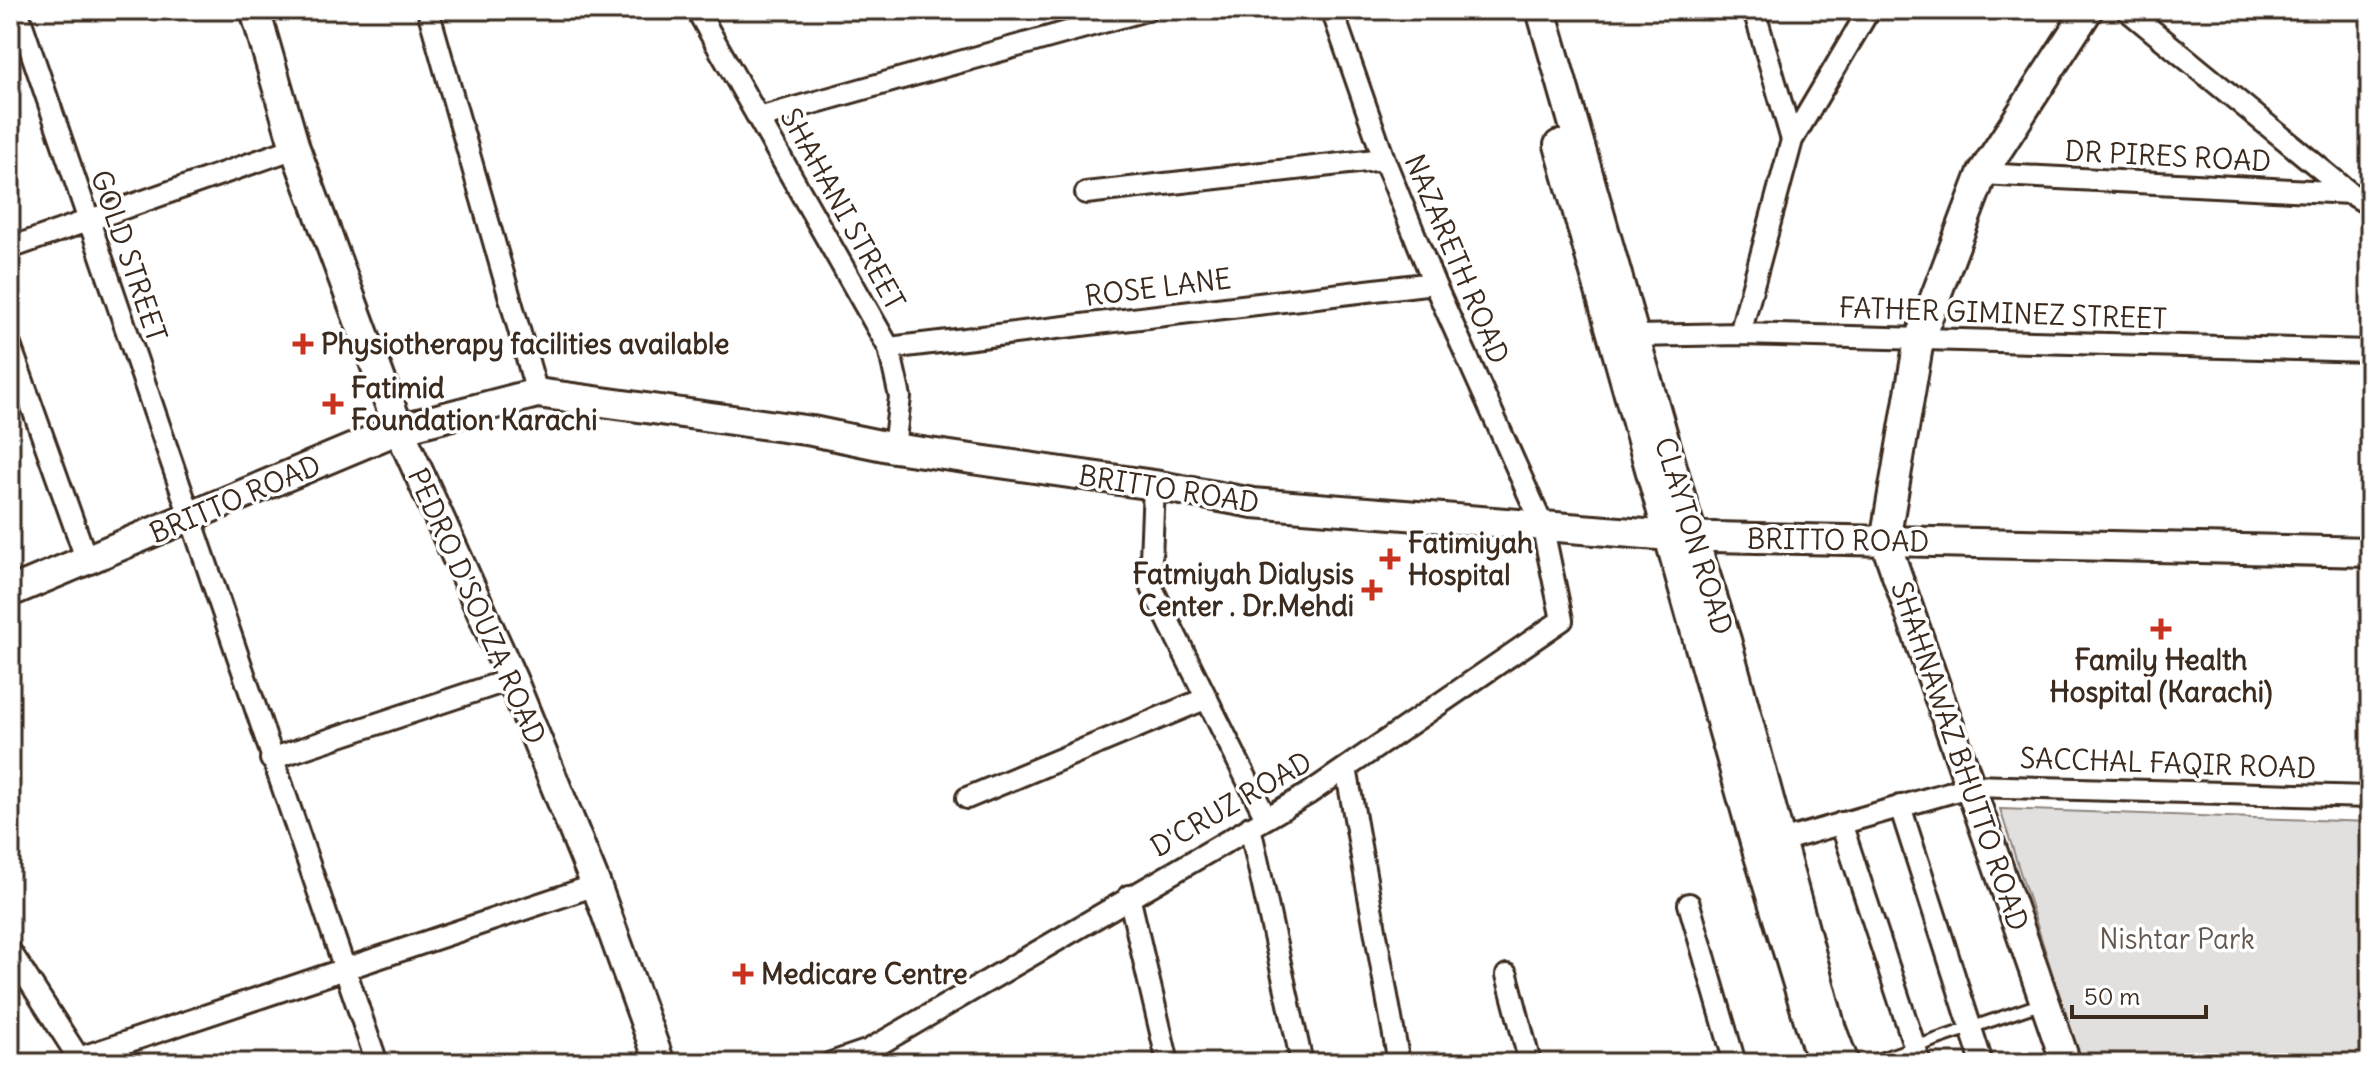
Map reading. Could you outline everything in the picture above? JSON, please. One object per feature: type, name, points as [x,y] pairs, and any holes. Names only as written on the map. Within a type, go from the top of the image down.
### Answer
[{"type":"street","name":"GOLD STREET","points":[[17,10],[86,221],[192,518],[271,759],[347,966],[377,1063]]},
{"type":"street","name":"PEDRO D'SOUZA ROAD","points":[[255,10],[295,148],[399,429],[512,679],[596,885],[660,1063]]},
{"type":"street","points":[[428,10],[537,393]]},
{"type":"street","name":"SHAHANI STREET","points":[[697,10],[889,348],[900,397],[894,448]]},
{"type":"street","points":[[759,118],[1146,10]]},
{"type":"street","name":"NAZARETH ROAD","points":[[1332,10],[1384,159],[1434,283],[1542,524]]},
{"type":"street","name":"CLAYTON ROAD","points":[[1522,10],[1608,324],[1682,536],[1781,841],[1831,1029],[1844,1063]]},
{"type":"street","name":"CLAYTON ROAD","points":[[1541,10],[1634,336],[1756,846],[1822,1063]]},
{"type":"street","points":[[1754,10],[1792,140]]},
{"type":"street","points":[[1740,334],[1792,140],[1869,10]]},
{"type":"street","name":"SHAHNAWAZ BHUTTO ROAD","points":[[2066,1063],[1885,541],[1919,340],[1982,174],[2088,10]]},
{"type":"street","points":[[2127,10],[2350,193],[2370,205]]},
{"type":"street","points":[[10,248],[295,148]]},
{"type":"street","points":[[1086,193],[1384,159]]},
{"type":"street","name":"DR PIRES ROAD","points":[[1982,174],[2350,193]]},
{"type":"street","name":"ROSE LANE","points":[[889,348],[1434,283]]},
{"type":"street","name":"FATHER GIMINEZ STREET","points":[[1634,336],[1740,334],[2370,351]]},
{"type":"street","points":[[10,345],[87,561]]},
{"type":"street","name":"BRITTO ROAD","points":[[10,592],[399,429],[537,393],[812,431],[894,448],[1154,485],[1253,503],[1682,536],[2370,552]]},
{"type":"street","points":[[1154,485],[1150,584],[1207,698],[1258,822],[1302,1063]]},
{"type":"street","name":"D'CRUZ ROAD","points":[[831,1063],[873,1056],[1129,896],[1346,768],[1562,620],[1542,524]]},
{"type":"street","points":[[271,759],[512,679]]},
{"type":"street","points":[[967,798],[1207,698]]},
{"type":"street","points":[[1346,768],[1399,1063]]},
{"type":"street","name":"SACCHAL FAQIR ROAD","points":[[1781,841],[1972,786],[2370,797]]},
{"type":"street","points":[[1900,806],[1982,1063]]},
{"type":"street","points":[[1841,823],[1917,1055]]},
{"type":"street","points":[[10,951],[80,1060],[347,966],[596,885]]},
{"type":"street","points":[[1129,896],[1168,1063]]},
{"type":"street","points":[[1689,904],[1735,1063]]},
{"type":"street","points":[[1507,975],[1530,1063]]},
{"type":"lane","points":[[1868,1063],[1917,1055],[1971,1028],[2045,1003]]},
{"type":"green space","name":"Nishtar Park","points":[[2000,809],[2370,822],[2370,1063],[2081,1063]]},
{"type":"place","name":"Physiotherapy facilities available","points":[[303,344]]},
{"type":"place","name":"Fatimid Foundation Karachi","points":[[333,404]]},
{"type":"place","name":"Fatimiyah Hospital","points":[[1390,559]]},
{"type":"place","name":"Fatmiyah Dialysis Center . Dr.Mehdi","points":[[1372,590]]},
{"type":"place","name":"Family Health Hospital (Karachi)","points":[[2161,629]]},
{"type":"place","name":"Medicare Centre","points":[[743,974]]}]
